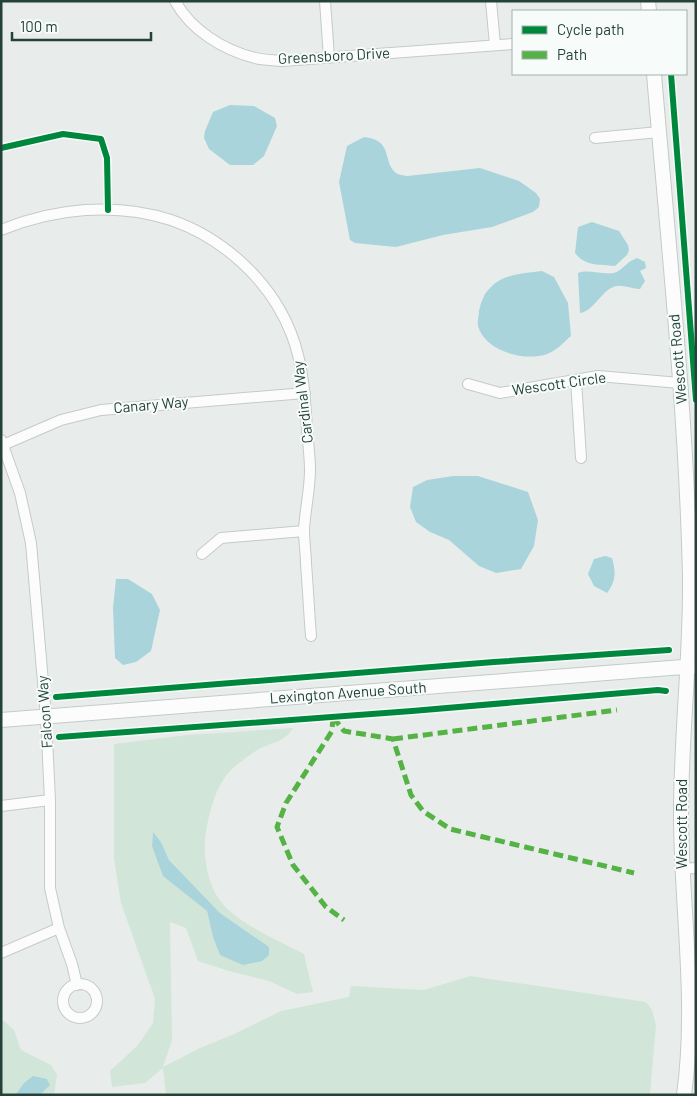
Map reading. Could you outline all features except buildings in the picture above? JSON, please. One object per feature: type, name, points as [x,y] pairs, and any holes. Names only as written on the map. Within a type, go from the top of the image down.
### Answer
[{"type":"street","name":"Greensboro Drive","points":[[175,1],[179,9],[202,33],[228,49],[256,59],[282,61],[512,44]]},
{"type":"street","points":[[325,1],[329,58]]},
{"type":"street","points":[[491,1],[496,45]]},
{"type":"street","name":"Wescott Road","points":[[654,75],[680,383],[689,546],[692,666],[681,811],[689,869],[690,994],[688,1072],[684,1095]]},
{"type":"street","points":[[595,138],[659,132]]},
{"type":"street","name":"Cardinal Way","points":[[1,230],[50,215],[90,210],[122,210],[153,214],[182,224],[210,238],[241,262],[258,279],[276,304],[291,332],[300,362],[310,471],[304,531],[311,636]]},
{"type":"street","name":"Wescott Circle","points":[[468,384],[500,393],[598,376],[680,383]]},
{"type":"street","points":[[576,380],[581,458]]},
{"type":"street","name":"Canary Way","points":[[2,442],[61,420],[100,410],[304,393]]},
{"type":"street","name":"Falcon Way","points":[[2,442],[20,493],[31,543],[46,716],[50,800],[50,888],[59,928],[72,964],[77,985]]},
{"type":"street","points":[[202,554],[221,538],[304,531]]},
{"type":"street","name":"Lexington Avenue South","points":[[1,720],[692,666]]},
{"type":"street","points":[[1,806],[50,800]]},
{"type":"street","points":[[1,953],[59,928]]},
{"type":"green space","points":[[293,728],[282,739],[259,749],[226,775],[219,787],[208,821],[205,857],[210,882],[215,893],[231,912],[256,929],[304,954],[313,992],[297,994],[269,981],[198,961],[186,928],[170,922],[172,1040],[163,1067],[281,1011],[349,997],[351,986],[424,990],[470,976],[646,1002],[652,1010],[656,1025],[650,1095],[166,1095],[163,1068],[145,1083],[112,1087],[110,1071],[138,1045],[153,1023],[155,999],[121,903],[114,859],[114,744],[187,735]],"holes":[[[153,833],[161,842],[169,860],[220,913],[259,940],[213,937],[207,911],[189,896],[152,846]]]},
{"type":"green space","points":[[1,1021],[4,1021],[14,1030],[21,1050],[51,1065],[57,1075],[54,1095],[40,1095],[50,1085],[24,1083],[15,1095],[1,1095]]},
{"type":"water","points":[[230,105],[254,106],[275,118],[277,126],[264,156],[253,165],[230,165],[209,149],[204,138],[213,112]]},
{"type":"water","points":[[364,137],[380,142],[384,147],[389,163],[398,174],[407,176],[480,168],[519,181],[536,193],[540,199],[539,207],[533,212],[492,227],[443,235],[396,247],[355,243],[350,240],[339,182],[347,146]]},
{"type":"water","points":[[592,222],[619,231],[628,245],[627,255],[615,266],[588,263],[575,253],[578,227]]},
{"type":"water","points":[[637,258],[645,262],[646,268],[640,271],[645,281],[640,289],[620,286],[612,288],[590,308],[580,313],[578,273],[614,273]]},
{"type":"water","points":[[542,271],[554,277],[568,303],[571,336],[554,351],[528,357],[506,352],[488,342],[482,335],[478,322],[482,301],[489,289],[502,279]]},
{"type":"water","points":[[453,476],[478,476],[528,492],[538,520],[534,546],[521,569],[496,573],[479,566],[449,540],[430,532],[416,522],[410,507],[413,487],[427,480]]},
{"type":"water","points":[[605,556],[612,558],[615,572],[614,580],[607,593],[594,586],[588,574],[594,559]]},
{"type":"water","points":[[116,579],[128,579],[152,594],[160,610],[151,651],[136,662],[123,665],[115,658],[113,608]]},
{"type":"water","points":[[153,832],[161,842],[169,860],[220,913],[269,947],[269,955],[262,961],[243,965],[220,955],[213,937],[207,911],[163,876],[152,846]]},
{"type":"water","points":[[33,1076],[47,1079],[50,1085],[40,1095],[15,1095],[24,1083]]},
{"type":"marked path","points":[[393,739],[617,710]]},
{"type":"marked path","points":[[333,717],[344,731],[393,739],[411,795],[423,811],[450,829],[634,873]]},
{"type":"marked path","points":[[333,717],[332,731],[286,803],[277,827],[293,865],[326,907],[344,920]]},
{"type":"cycle path","points":[[671,75],[696,400]]},
{"type":"cycle path","points":[[1,148],[63,134],[101,139],[107,158],[108,210]]},
{"type":"cycle path","points":[[56,697],[669,650]]},
{"type":"cycle path","points":[[59,737],[412,711],[658,690],[666,691]]}]
